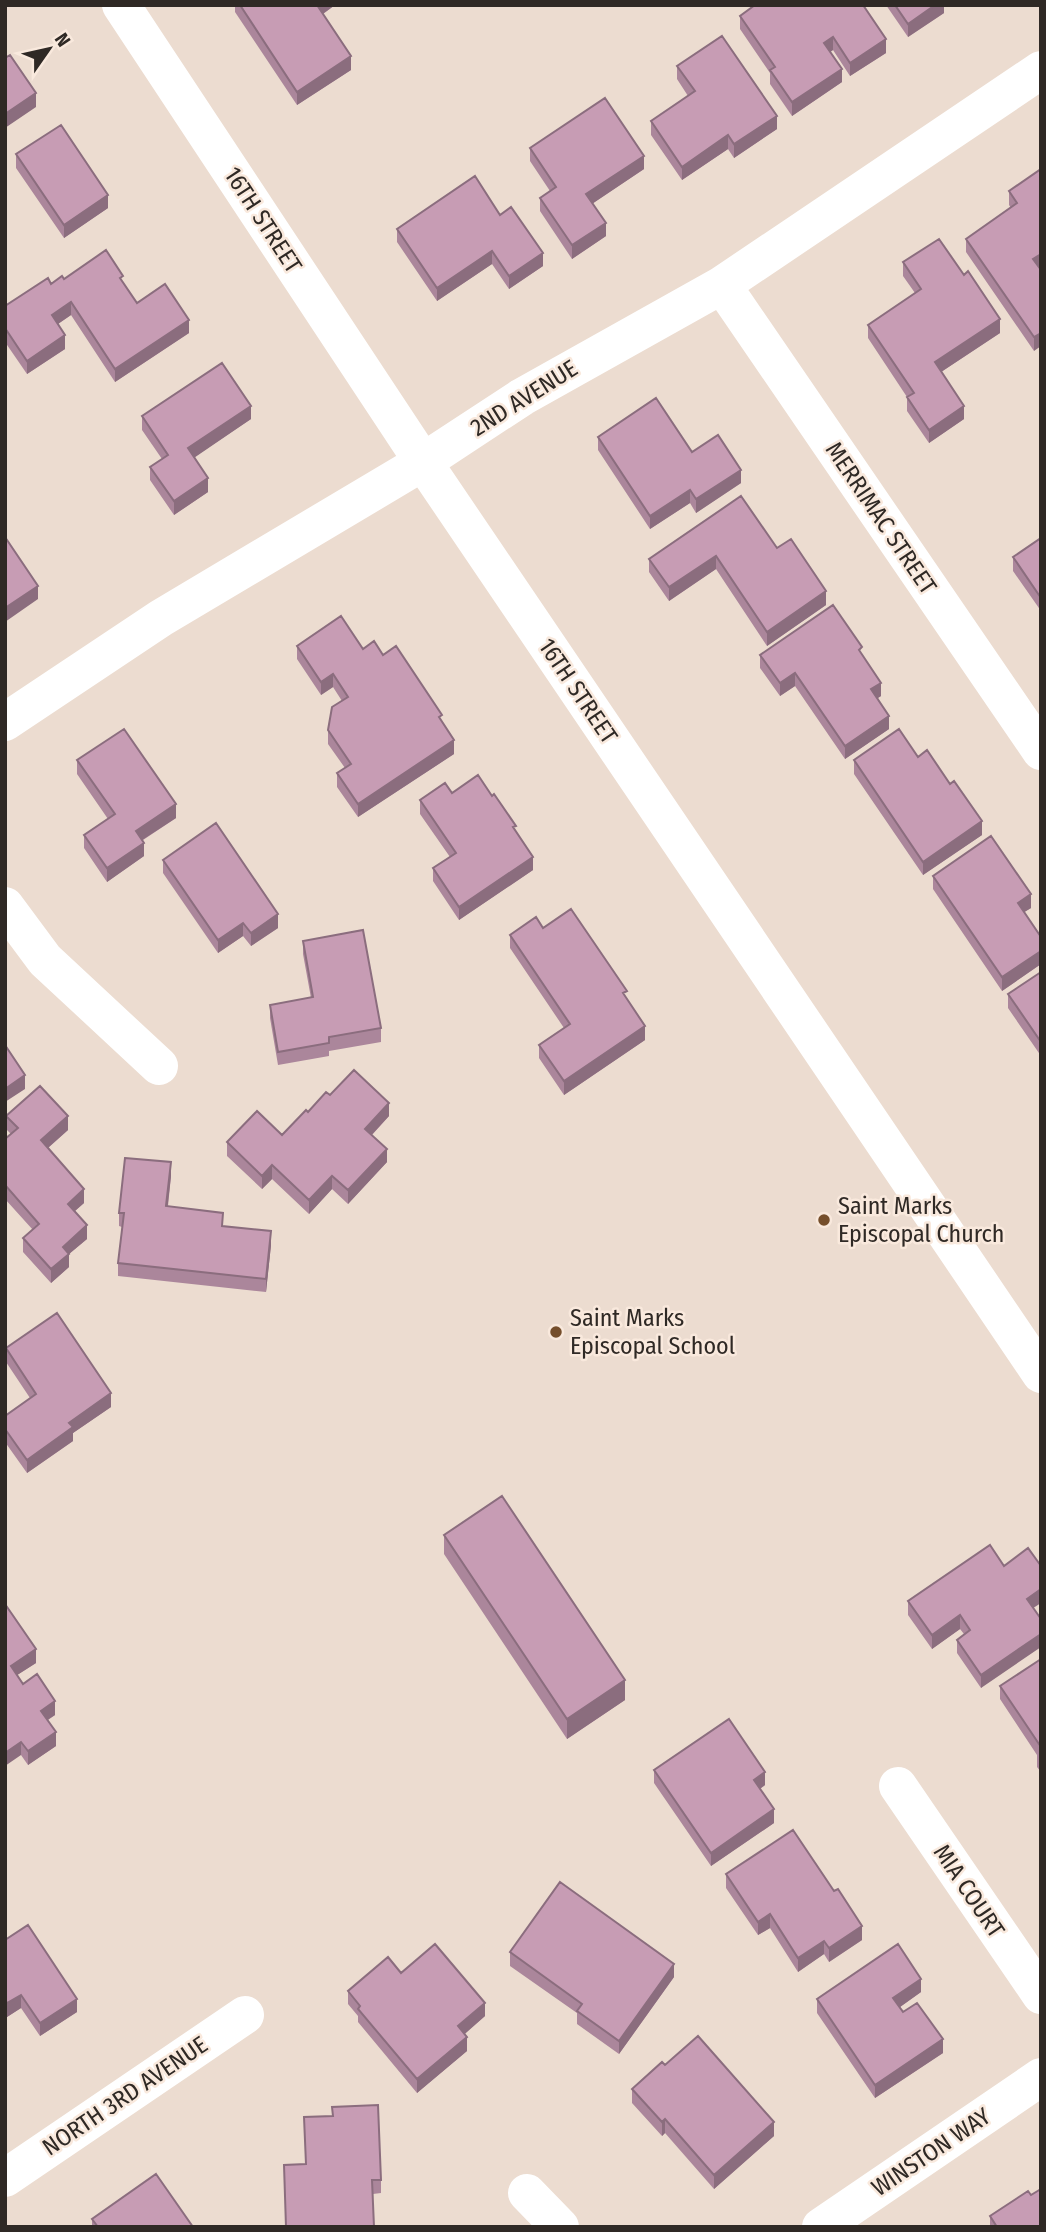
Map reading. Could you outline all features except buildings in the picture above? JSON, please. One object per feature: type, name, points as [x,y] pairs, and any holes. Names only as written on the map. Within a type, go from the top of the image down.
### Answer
[{"type":"street","name":"16TH STREET","points":[[121,5],[423,462],[1041,1374]]},
{"type":"street","name":"2ND AVENUE","points":[[5,722],[161,618],[423,462],[522,397],[722,285],[1041,69]]},
{"type":"street","name":"MERRIMAC STREET","points":[[722,285],[1041,751]]},
{"type":"street","points":[[5,906],[44,960],[159,1066]]},
{"type":"street","name":"MIA COURT","points":[[898,1786],[1041,1995]]},
{"type":"street","name":"NORTH 3RD AVENUE","points":[[5,2178],[245,2015]]},
{"type":"street","name":"WINSTON WAY","points":[[821,2227],[1041,2077]]},
{"type":"street","points":[[527,2193],[559,2227]]},
{"type":"place","name":"Saint Marks Episcopal Church","points":[[824,1220]]},
{"type":"place","name":"Saint Marks Episcopal School","points":[[556,1332]]}]
